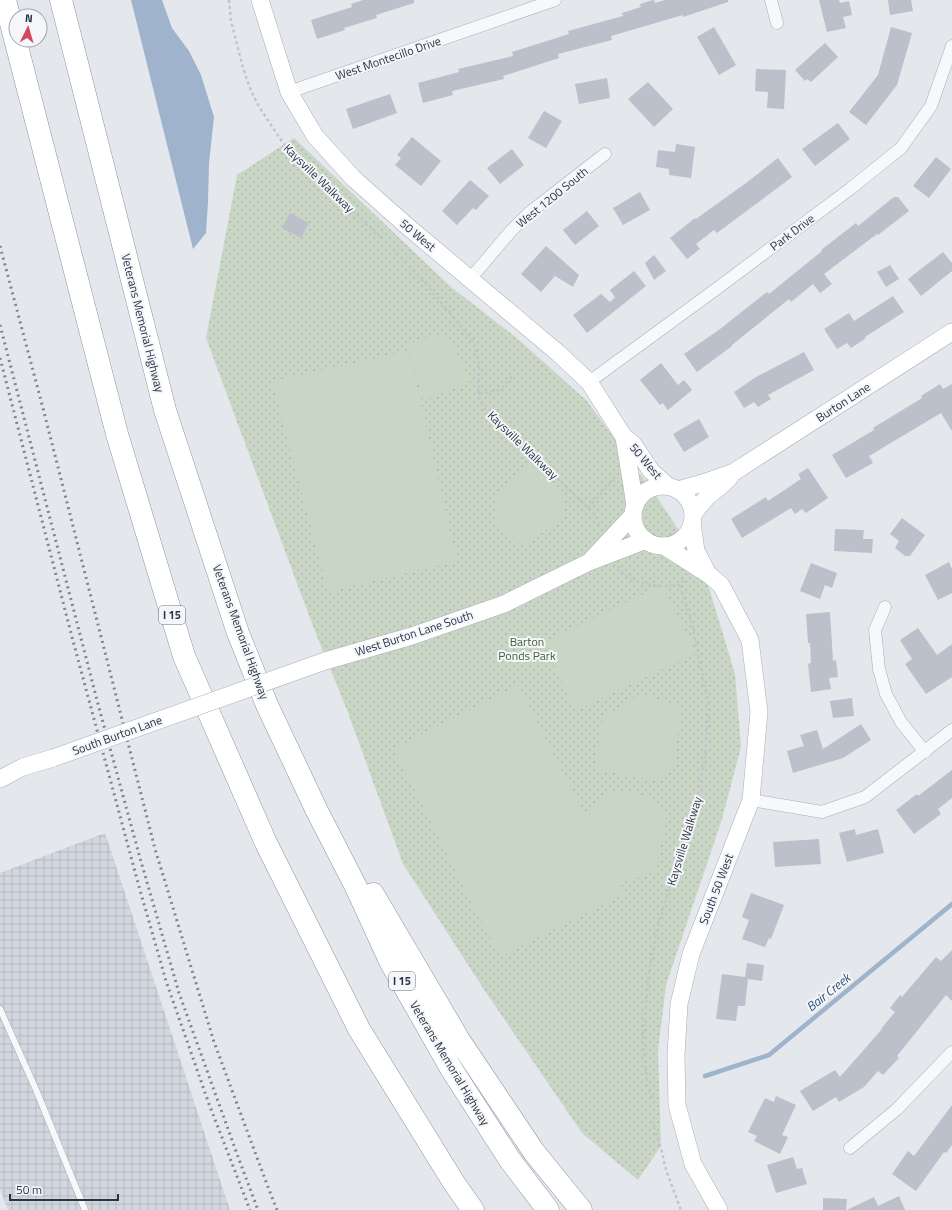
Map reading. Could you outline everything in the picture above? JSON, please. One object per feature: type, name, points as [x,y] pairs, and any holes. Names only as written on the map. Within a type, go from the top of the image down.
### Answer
[{"type":"highway","name":"I 15","points":[[5,0],[117,434],[184,656],[266,843],[360,1029],[471,1210]]},
{"type":"highway","name":"Veterans Memorial Highway","points":[[61,0],[165,410],[238,633],[282,738],[356,887],[390,962],[452,1070],[510,1160],[548,1210]]},
{"type":"highway","points":[[282,738],[459,1040],[534,1152],[581,1210]]},
{"type":"street","name":"50 West","points":[[260,0],[289,92],[316,136],[353,178],[407,226],[558,353],[589,382],[624,437],[633,444],[651,470],[673,488]]},
{"type":"street","name":"West Montecillo Drive","points":[[289,92],[555,0]]},
{"type":"street","points":[[771,0],[777,23]]},
{"type":"street","name":"Park Drive","points":[[589,382],[732,278],[850,189],[901,148],[931,106],[952,46]]},
{"type":"street","name":"West 1200 South","points":[[470,279],[529,213],[605,154]]},
{"type":"street","name":"Burton Lane","points":[[673,488],[706,482],[734,472],[952,332]]},
{"type":"street","name":"50 West","points":[[624,437],[634,510]]},
{"type":"street","name":"Burton Lane","points":[[693,519],[707,497],[722,485],[734,472]]},
{"type":"street","points":[[658,486],[673,488],[686,496],[691,505],[693,519],[688,532],[682,539],[674,544],[664,546],[655,544],[646,540],[639,534],[635,525],[634,510],[641,496],[648,490],[658,486]]},
{"type":"street","name":"West Burton Lane South","points":[[589,562],[634,510]]},
{"type":"street","name":"South 50 West","points":[[693,519],[696,551],[708,574]]},
{"type":"street","name":"West Burton Lane South","points":[[234,693],[325,661],[412,636],[504,604],[589,562],[646,540]]},
{"type":"street","name":"South 50 West","points":[[664,546],[708,574],[721,585],[750,640],[759,712],[750,800],[691,954],[679,1004],[676,1055],[677,1105],[693,1164],[719,1210]]},
{"type":"street","points":[[885,607],[875,630],[879,669],[886,694],[901,722],[925,752]]},
{"type":"street","name":"South Burton Lane","points":[[0,780],[23,767],[53,758],[234,693]]},
{"type":"street","points":[[750,800],[822,812],[865,797],[952,730]]},
{"type":"street","points":[[850,1148],[897,1109],[952,1052]]},
{"type":"lane","points":[[0,1009],[37,1092],[85,1210]]},
{"type":"path","name":"Kaysville Walkway","points":[[229,0],[231,20],[238,50],[250,88],[258,106],[283,143],[381,238]]},
{"type":"path","name":"Kaysville Walkway","points":[[396,253],[424,282],[474,342],[479,364],[479,399],[484,408],[593,513],[604,532]]},
{"type":"path","points":[[479,394],[500,390],[514,374]]},
{"type":"path","points":[[588,508],[618,474]]},
{"type":"path","points":[[616,563],[622,572],[633,580],[657,586],[680,585],[687,576]]},
{"type":"path","name":"Kaysville Walkway","points":[[652,1098],[647,1084],[644,1037],[650,972],[657,929],[698,794],[705,756],[709,708],[691,619],[680,585]]},
{"type":"path","points":[[652,1121],[666,1170],[681,1210]]},
{"type":"shaded area","points":[[105,833],[230,1210],[8,1210],[0,1189],[0,873]]},
{"type":"green space","name":"Barton Ponds Park","points":[[294,138],[451,287],[518,339],[587,401],[654,493],[702,565],[735,674],[741,747],[722,819],[666,985],[658,1051],[661,1146],[638,1180],[582,1133],[485,991],[403,864],[347,710],[314,629],[206,338],[237,175]]},
{"type":"green space","points":[[439,334],[452,341],[470,382],[423,401],[408,344]]},
{"type":"green space","points":[[409,351],[457,561],[328,592],[272,381]]},
{"type":"green space","points":[[531,461],[563,499],[563,517],[524,547],[494,522],[496,493]]},
{"type":"green space","points":[[662,585],[696,653],[576,711],[543,643]]},
{"type":"green space","points":[[518,685],[593,830],[587,817],[608,790],[650,796],[667,814],[656,872],[620,883],[625,893],[500,957],[393,749]]},
{"type":"green space","points":[[640,694],[681,706],[674,769],[655,781],[594,769],[603,718]]},
{"type":"water","points":[[131,0],[162,0],[172,28],[189,51],[201,75],[214,117],[209,163],[206,233],[193,249]]},
{"type":"building","points":[[363,0],[414,0],[414,3],[376,15],[377,18],[344,28],[345,30],[317,39],[311,20],[352,7],[351,4]]},
{"type":"building","points":[[654,0],[655,3],[665,0],[728,0],[728,2],[683,17],[683,15],[611,36],[612,40],[558,54],[559,58],[503,76],[504,79],[452,91],[453,95],[423,103],[418,83],[459,72],[458,69],[513,56],[512,52],[569,34],[568,31],[623,16],[622,13],[641,7],[640,4]]},
{"type":"building","points":[[819,0],[839,0],[840,3],[849,1],[852,15],[843,17],[846,28],[827,32]]},
{"type":"building","points":[[888,0],[911,0],[913,11],[890,15]]},
{"type":"building","points":[[714,27],[736,65],[719,75],[697,37]]},
{"type":"building","points":[[891,27],[912,33],[897,85],[866,125],[849,112],[878,75]]},
{"type":"building","points":[[825,43],[838,57],[811,82],[807,79],[805,81],[795,70]]},
{"type":"building","points":[[756,69],[786,70],[784,109],[767,108],[768,92],[755,91]]},
{"type":"building","points":[[607,78],[610,98],[579,104],[575,84]]},
{"type":"building","points":[[648,82],[673,109],[654,127],[628,99]]},
{"type":"building","points":[[390,94],[397,113],[353,129],[346,109]]},
{"type":"building","points":[[544,111],[562,121],[546,148],[528,138]]},
{"type":"building","points":[[838,123],[850,139],[815,166],[802,149]]},
{"type":"building","points":[[412,137],[441,161],[421,186],[395,165],[401,158],[397,155]]},
{"type":"building","points":[[676,144],[695,147],[691,178],[669,175],[669,169],[656,167],[658,150],[675,152]]},
{"type":"building","points":[[512,149],[524,165],[500,184],[487,168]]},
{"type":"building","points":[[936,157],[951,169],[929,198],[913,186]]},
{"type":"building","points":[[778,158],[792,177],[717,233],[714,230],[696,244],[700,249],[687,259],[670,238]]},
{"type":"building","points":[[470,180],[489,196],[476,210],[473,208],[457,225],[442,211]]},
{"type":"building","points":[[640,192],[650,210],[623,225],[613,208]]},
{"type":"building","points":[[894,197],[898,197],[909,211],[824,274],[832,284],[820,293],[813,284],[791,302],[789,299],[732,346],[697,372],[684,354],[720,329],[767,292],[769,294],[822,251],[821,250],[856,223],[858,226]]},
{"type":"building","points":[[587,211],[599,226],[575,245],[563,230]]},
{"type":"building","points":[[290,213],[309,223],[301,238],[282,228]]},
{"type":"building","points":[[546,246],[579,275],[573,287],[555,276],[541,292],[521,274]]},
{"type":"building","points":[[943,252],[952,263],[952,271],[921,296],[908,279]]},
{"type":"building","points":[[654,255],[666,271],[654,280],[645,263]]},
{"type":"building","points":[[890,265],[899,279],[886,287],[877,272]]},
{"type":"building","points":[[634,271],[646,286],[587,333],[573,315],[601,294],[610,302],[615,297],[610,290]]},
{"type":"building","points":[[893,296],[904,312],[865,337],[866,338],[851,348],[847,343],[837,349],[824,329],[849,313],[854,321]]},
{"type":"building","points":[[804,352],[814,370],[768,395],[771,399],[758,407],[754,402],[744,408],[734,392],[756,377]]},
{"type":"building","points":[[661,363],[678,385],[684,380],[692,390],[668,410],[663,403],[660,405],[640,380]]},
{"type":"building","points":[[940,384],[943,389],[952,384],[952,431],[941,413],[869,456],[873,463],[846,478],[832,455],[874,430],[873,428],[922,398],[921,396]]},
{"type":"building","points":[[699,419],[709,437],[684,452],[673,434]]},
{"type":"building","points":[[808,468],[828,498],[806,513],[802,509],[795,514],[791,508],[742,538],[731,519],[766,497],[768,501],[801,479],[798,474]]},
{"type":"building","points":[[902,518],[925,535],[910,556],[905,556],[895,548],[899,541],[890,534]]},
{"type":"building","points":[[835,529],[864,530],[863,539],[873,539],[872,553],[834,551]]},
{"type":"building","points":[[949,562],[952,569],[952,593],[938,600],[925,575]]},
{"type":"building","points":[[811,563],[837,573],[832,588],[825,585],[820,599],[800,591]]},
{"type":"building","points":[[830,612],[833,661],[836,660],[838,677],[829,678],[831,689],[811,692],[808,664],[811,663],[810,643],[808,643],[806,614]]},
{"type":"building","points":[[918,628],[937,655],[952,644],[952,677],[926,694],[905,664],[912,659],[900,640]]},
{"type":"building","points":[[852,698],[854,716],[833,718],[830,701]]},
{"type":"building","points":[[861,724],[871,740],[843,758],[793,773],[787,751],[804,746],[800,735],[817,730],[823,749]]},
{"type":"building","points":[[952,770],[952,798],[938,809],[941,814],[914,834],[896,810],[917,794],[918,796]]},
{"type":"building","points":[[855,829],[856,835],[878,829],[884,853],[847,862],[839,833]]},
{"type":"building","points":[[819,839],[821,864],[775,867],[773,842]]},
{"type":"building","points":[[751,893],[784,905],[771,939],[769,938],[765,947],[742,939],[749,920],[742,917]]},
{"type":"building","points":[[952,950],[952,1001],[946,995],[897,1056],[899,1058],[883,1075],[878,1071],[864,1087],[839,1102],[836,1097],[813,1111],[800,1091],[835,1070],[840,1077],[895,1012],[890,1008],[900,995],[902,997],[936,957],[941,961]]},
{"type":"building","points":[[747,963],[764,965],[762,981],[748,979],[745,1006],[738,1006],[736,1021],[716,1019],[722,974],[745,977]]},
{"type":"building","points":[[776,1096],[796,1105],[782,1135],[788,1137],[780,1154],[754,1141],[757,1136],[748,1132],[765,1098],[774,1102]]},
{"type":"building","points":[[952,1105],[952,1145],[946,1153],[944,1152],[916,1191],[892,1174],[908,1151],[914,1156]]},
{"type":"building","points":[[793,1157],[797,1169],[802,1168],[807,1184],[776,1193],[767,1165]]},
{"type":"building","points":[[899,1196],[905,1210],[847,1210],[874,1197],[878,1206]]},
{"type":"building","points":[[823,1198],[847,1199],[846,1210],[823,1210]]},
{"type":"waterway","name":"Bair Creek","points":[[705,1076],[769,1055],[952,904]]},
{"type":"railway","points":[[0,246],[44,412],[155,849],[214,1042],[277,1210]]},
{"type":"railway","points":[[0,325],[98,704],[179,993],[258,1210]]},
{"type":"railway","points":[[0,358],[72,637],[166,981],[209,1104],[250,1210]]}]
